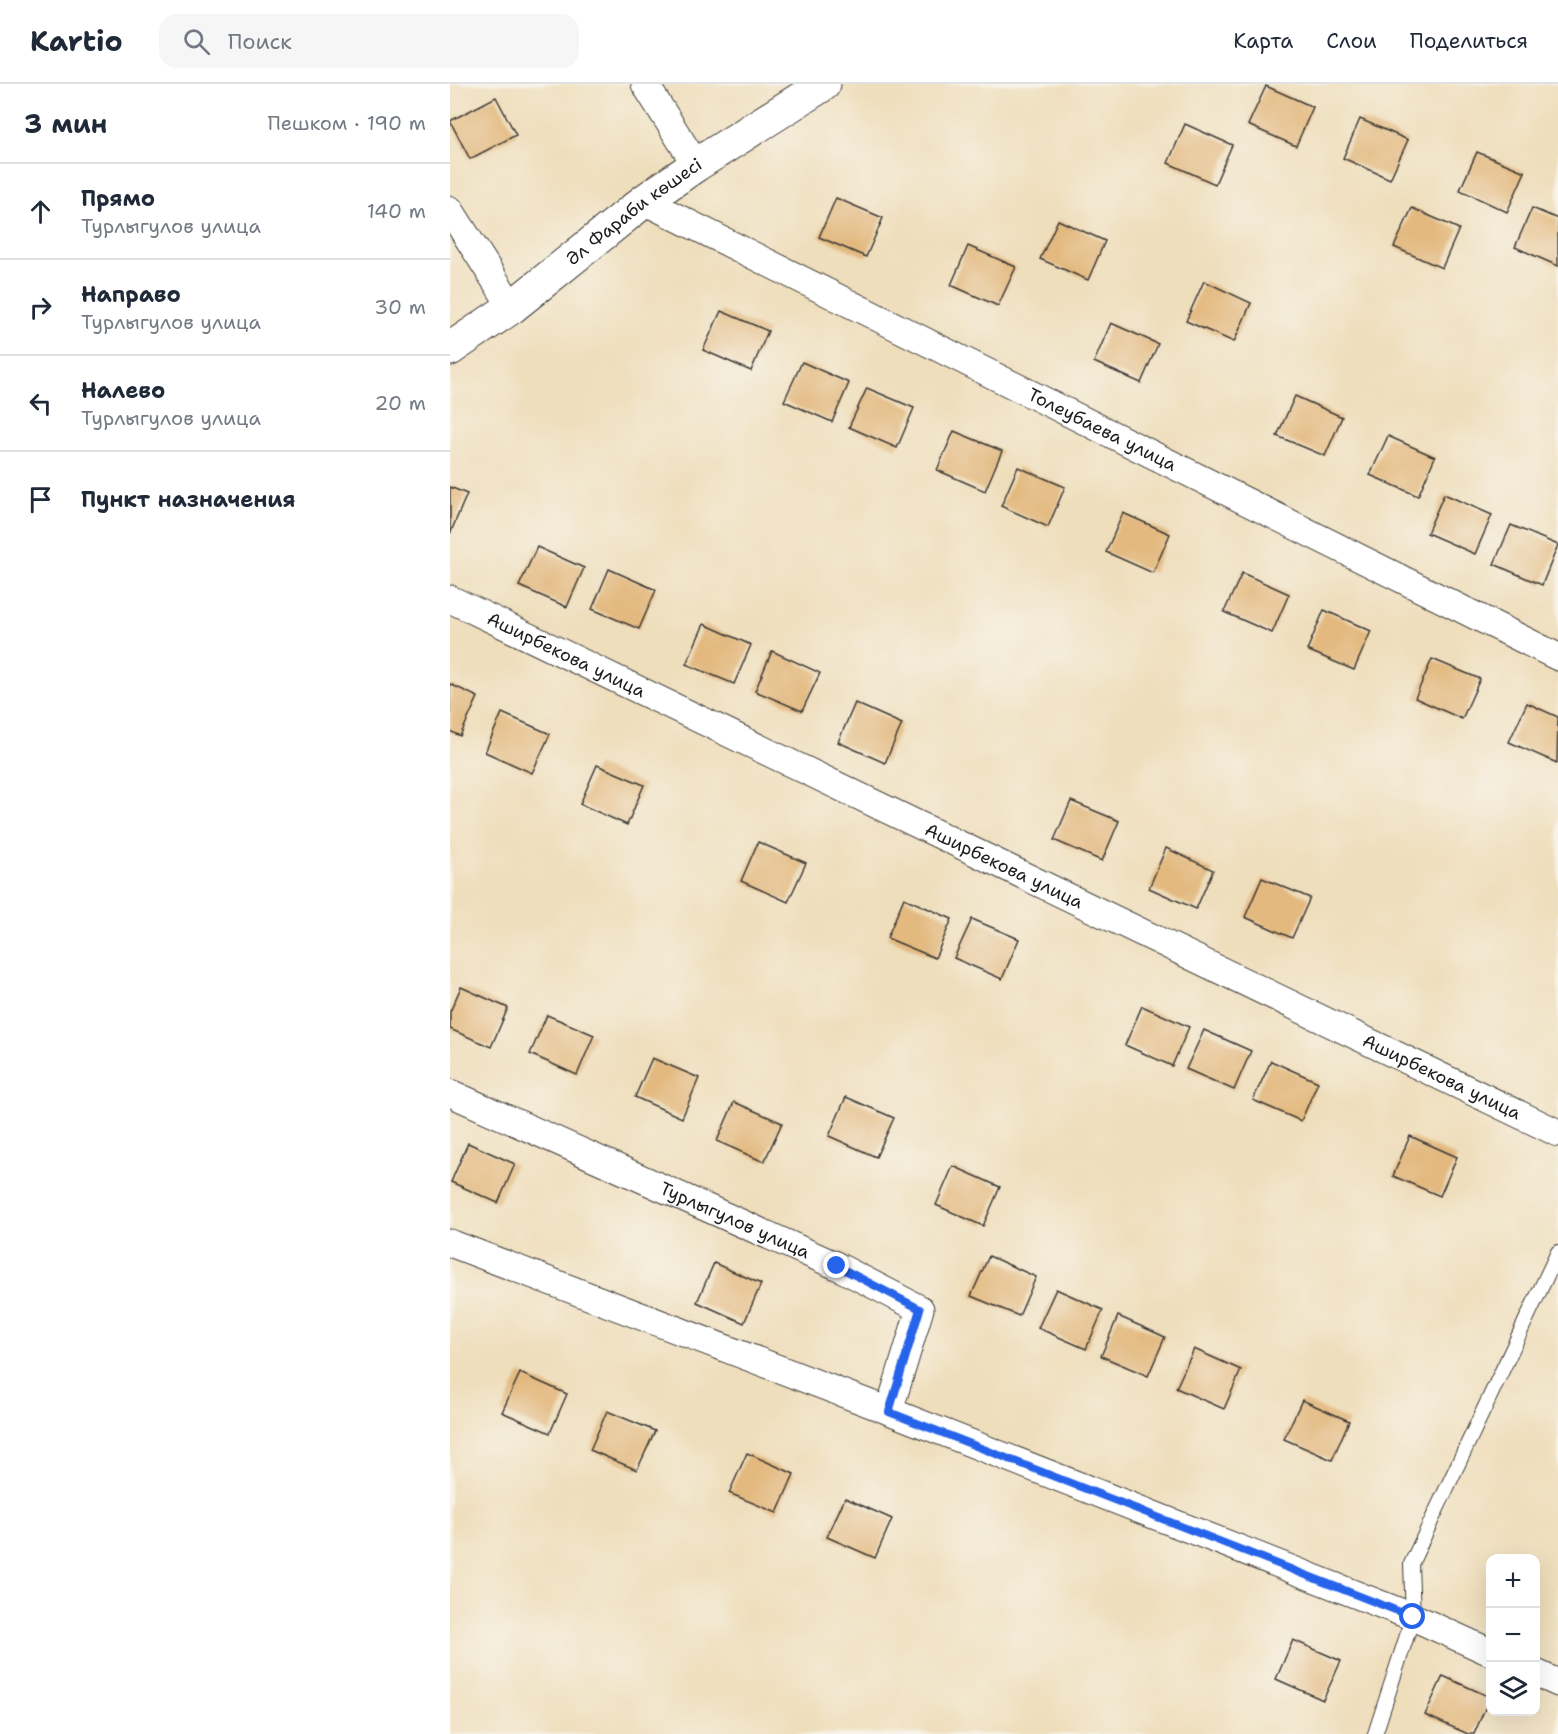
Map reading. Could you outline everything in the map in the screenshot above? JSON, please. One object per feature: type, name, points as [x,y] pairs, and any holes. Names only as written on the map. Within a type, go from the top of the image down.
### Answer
[{"type":"street","points":[[645,84],[696,165]]},
{"type":"street","name":"Әл Фараби көшесі","points":[[450,349],[512,307],[644,201],[696,165],[824,84]]},
{"type":"street","name":"Толеубаева улица","points":[[644,201],[1558,657]]},
{"type":"street","points":[[450,210],[512,307]]},
{"type":"street","name":"Аширбекова улица","points":[[450,599],[1558,1133]]},
{"type":"street","name":"Турлыгулов улица","points":[[450,1093],[837,1266],[920,1309],[889,1412]]},
{"type":"street","points":[[450,1244],[889,1412],[1413,1617],[1486,1650]]},
{"type":"street","points":[[1540,1675],[1558,1683]]},
{"type":"lane","points":[[1375,1734],[1413,1617],[1411,1564],[1558,1252]]},
{"type":"building","points":[[1266,86],[1313,107],[1296,146],[1248,125]]},
{"type":"building","points":[[496,97],[516,135],[470,159],[450,121]]},
{"type":"building","points":[[1360,119],[1408,140],[1390,179],[1343,158]]},
{"type":"building","points":[[1185,124],[1232,145],[1215,184],[1168,163]]},
{"type":"building","points":[[1477,152],[1525,172],[1507,212],[1460,190]]},
{"type":"building","points":[[836,198],[883,218],[866,257],[819,237]]},
{"type":"building","points":[[1412,208],[1459,229],[1442,268],[1394,247]]},
{"type":"building","points":[[1532,208],[1558,219],[1558,266],[1515,247]]},
{"type":"building","points":[[1058,220],[1105,241],[1088,280],[1040,259]]},
{"type":"building","points":[[968,246],[1016,267],[998,306],[951,285]]},
{"type":"building","points":[[1204,281],[1251,303],[1234,342],[1186,321]]},
{"type":"building","points":[[721,311],[768,331],[751,371],[703,350]]},
{"type":"building","points":[[1111,323],[1158,344],[1141,383],[1094,362]]},
{"type":"building","points":[[802,362],[849,383],[832,422],[784,401]]},
{"type":"building","points":[[867,388],[914,408],[897,448],[849,427]]},
{"type":"building","points":[[1295,396],[1342,417],[1325,456],[1277,436]]},
{"type":"building","points":[[954,431],[1002,451],[985,491],[937,470]]},
{"type":"building","points":[[1388,436],[1435,457],[1418,496],[1370,475]]},
{"type":"building","points":[[1018,467],[1065,487],[1048,527],[1001,506]]},
{"type":"building","points":[[450,487],[467,494],[450,534]]},
{"type":"building","points":[[1444,494],[1492,515],[1475,554],[1427,533]]},
{"type":"building","points":[[1123,513],[1170,534],[1153,573],[1106,552]]},
{"type":"building","points":[[1511,525],[1558,545],[1542,585],[1494,564]]},
{"type":"building","points":[[537,547],[584,568],[567,607],[519,586]]},
{"type":"building","points":[[609,569],[656,590],[639,629],[592,609]]},
{"type":"building","points":[[1242,573],[1289,594],[1272,633],[1224,612]]},
{"type":"building","points":[[1324,610],[1371,631],[1354,670],[1307,650]]},
{"type":"building","points":[[704,624],[751,645],[734,684],[686,664]]},
{"type":"building","points":[[772,651],[820,673],[802,711],[755,691]]},
{"type":"building","points":[[1432,659],[1480,679],[1462,719],[1415,698]]},
{"type":"building","points":[[450,684],[478,697],[460,736],[450,731]]},
{"type":"building","points":[[855,703],[902,724],[885,763],[838,742]]},
{"type":"building","points":[[1527,703],[1558,717],[1557,763],[1509,742]]},
{"type":"building","points":[[502,713],[550,734],[532,773],[485,752]]},
{"type":"building","points":[[597,765],[644,785],[627,825],[580,804]]},
{"type":"building","points":[[1071,801],[1119,821],[1102,861],[1054,840]]},
{"type":"building","points":[[758,842],[806,863],[788,902],[741,881]]},
{"type":"building","points":[[1166,848],[1213,870],[1196,909],[1149,888]]},
{"type":"building","points":[[1262,878],[1310,898],[1292,938],[1245,917]]},
{"type":"building","points":[[904,898],[952,919],[935,958],[887,938]]},
{"type":"building","points":[[972,919],[1019,939],[1002,979],[954,958]]},
{"type":"building","points":[[461,987],[508,1008],[491,1047],[450,1029],[450,1012]]},
{"type":"building","points":[[1142,1006],[1189,1027],[1172,1066],[1125,1045]]},
{"type":"building","points":[[547,1015],[594,1035],[577,1075],[530,1054]]},
{"type":"building","points":[[1204,1030],[1251,1051],[1234,1090],[1186,1069]]},
{"type":"building","points":[[652,1058],[699,1078],[682,1118],[635,1097]]},
{"type":"building","points":[[1271,1061],[1318,1082],[1301,1121],[1253,1100]]},
{"type":"building","points":[[846,1097],[894,1118],[876,1157],[829,1136]]},
{"type":"building","points":[[734,1102],[782,1123],[764,1162],[717,1141]]},
{"type":"building","points":[[1410,1136],[1457,1157],[1440,1196],[1393,1176]]},
{"type":"building","points":[[468,1143],[515,1164],[498,1203],[451,1182]]},
{"type":"building","points":[[953,1166],[1000,1187],[983,1226],[936,1205]]},
{"type":"building","points":[[989,1256],[1036,1277],[1019,1316],[971,1296]]},
{"type":"building","points":[[714,1263],[761,1284],[744,1323],[697,1302]]},
{"type":"building","points":[[1056,1289],[1103,1310],[1086,1349],[1038,1328]]},
{"type":"building","points":[[1118,1316],[1165,1337],[1148,1376],[1101,1356]]},
{"type":"building","points":[[1194,1349],[1241,1370],[1224,1409],[1176,1388]]},
{"type":"building","points":[[520,1373],[567,1394],[550,1433],[502,1412]]},
{"type":"building","points":[[1302,1400],[1349,1421],[1332,1460],[1284,1439]]},
{"type":"building","points":[[607,1411],[655,1431],[637,1470],[590,1450]]},
{"type":"building","points":[[747,1453],[794,1474],[777,1513],[729,1493]]},
{"type":"building","points":[[845,1498],[892,1519],[875,1558],[827,1537]]},
{"type":"building","points":[[1293,1640],[1341,1661],[1323,1700],[1276,1679]]},
{"type":"building","points":[[1443,1676],[1486,1695],[1486,1706],[1474,1734],[1468,1734],[1425,1715]]},
{"type":"route","points":[[837,1266],[920,1309],[889,1412],[1413,1617]]}]
